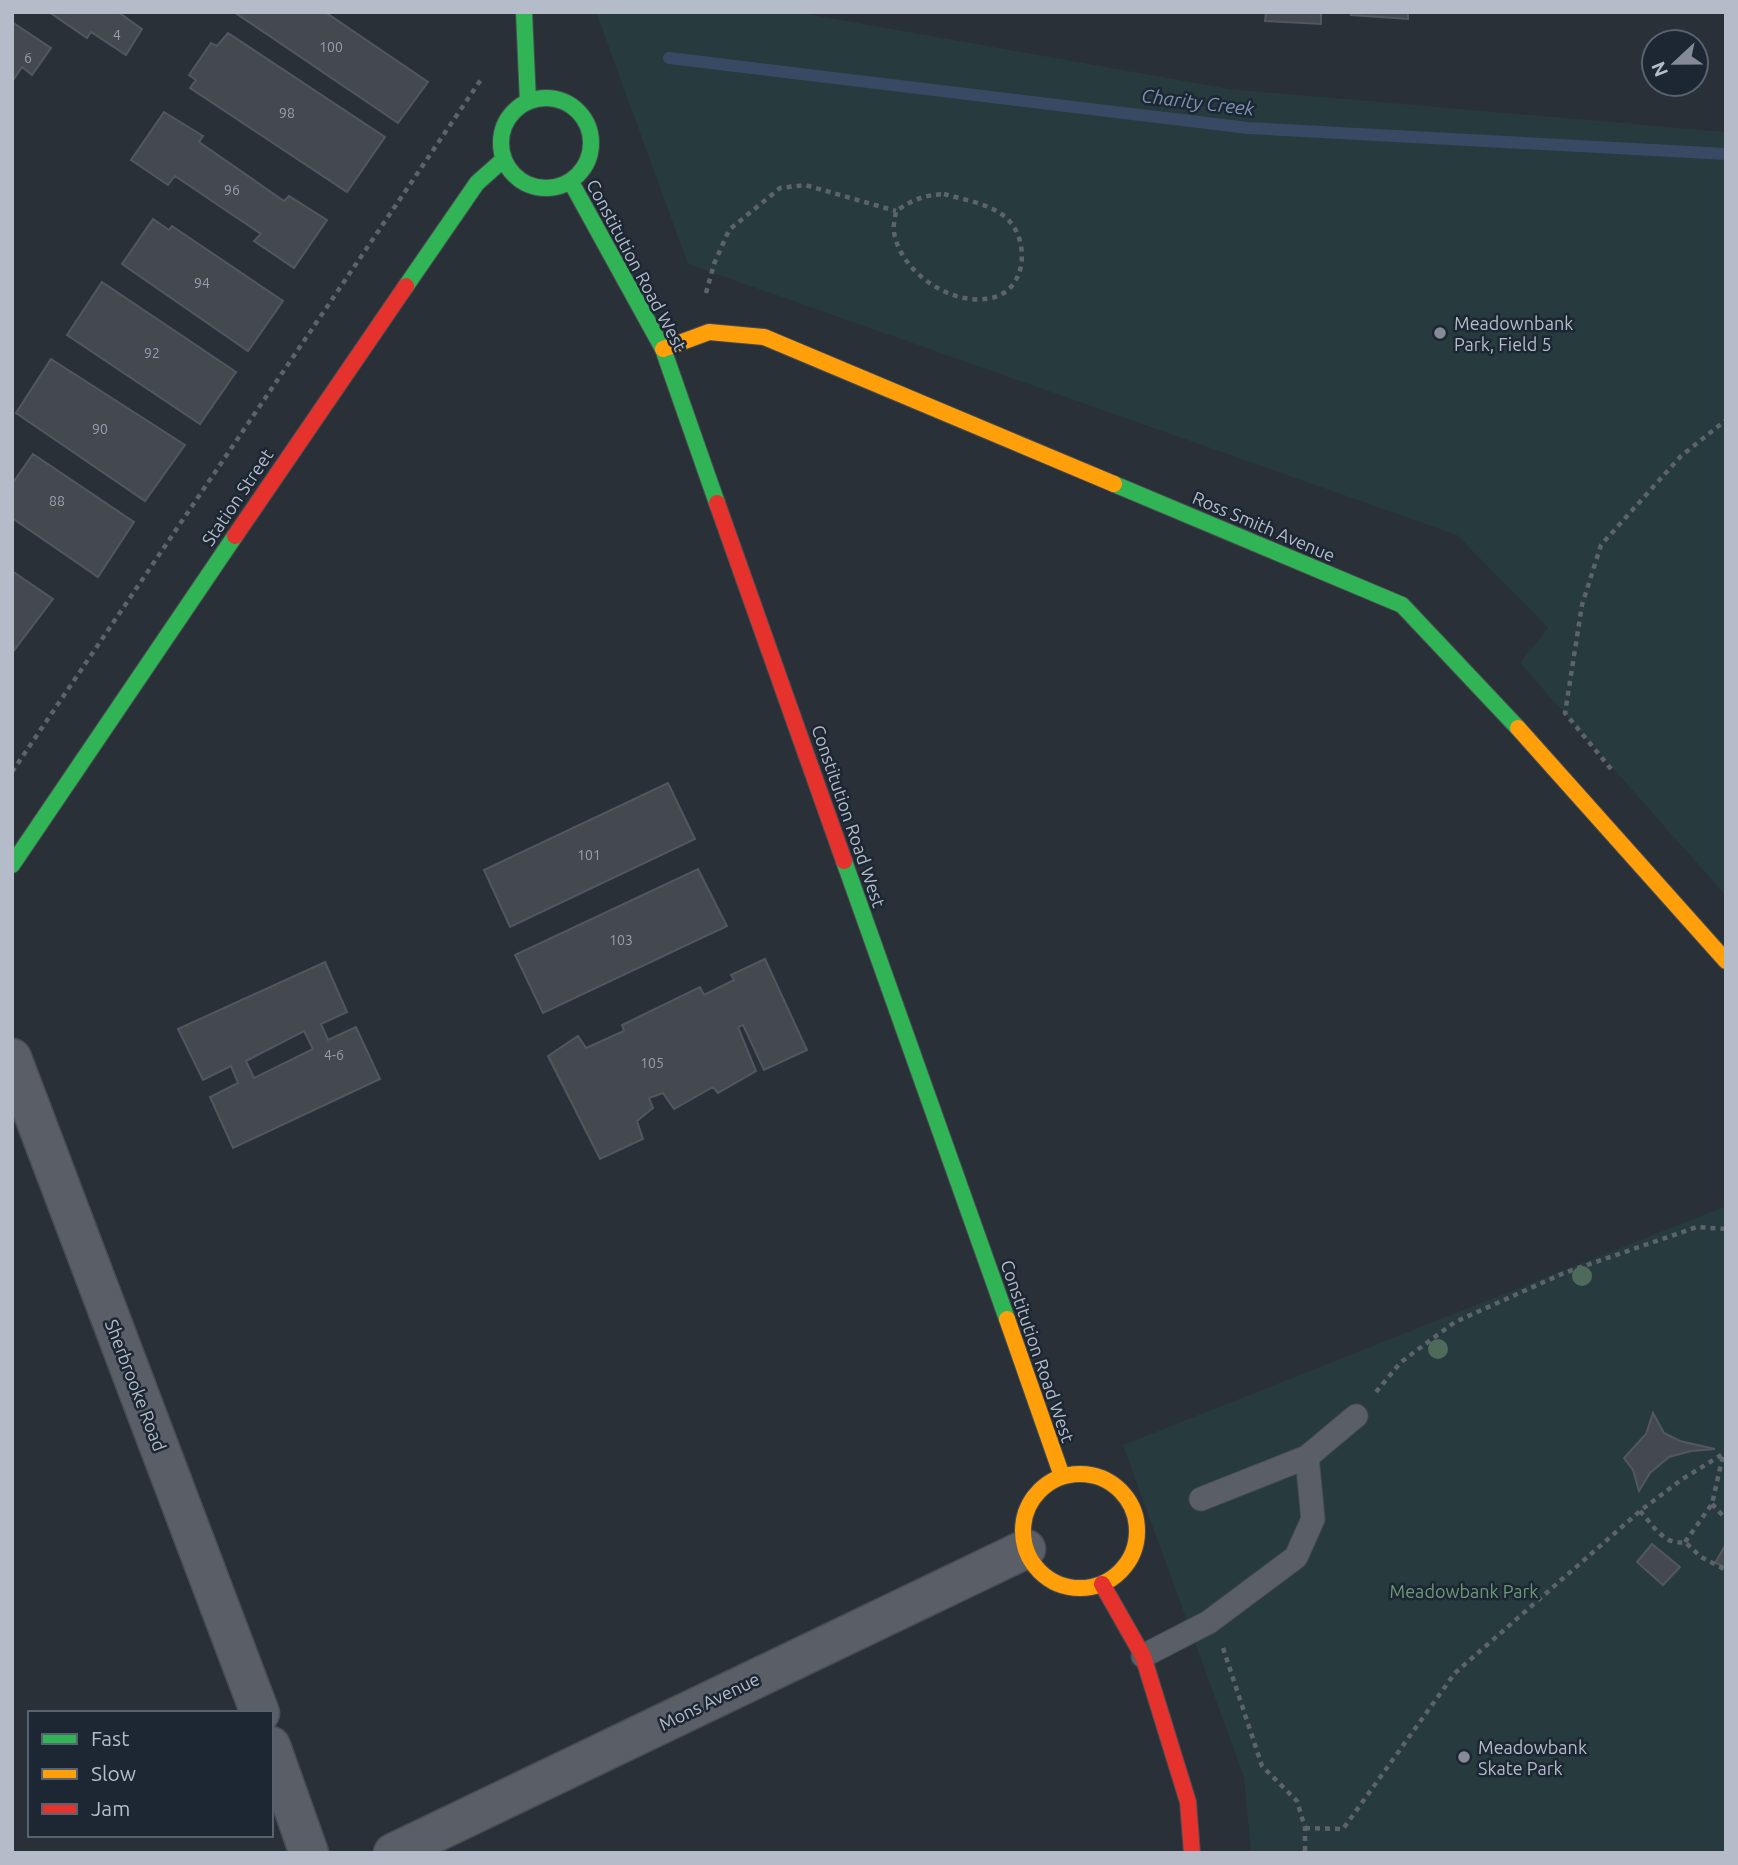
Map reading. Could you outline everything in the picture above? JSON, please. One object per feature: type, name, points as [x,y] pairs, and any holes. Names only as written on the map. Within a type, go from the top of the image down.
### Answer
[{"type":"main road","points":[[524,12],[528,102]]},
{"type":"main road","points":[[544,98],[561,101],[576,109],[586,122],[591,139],[590,155],[583,170],[571,181],[552,189],[532,187],[515,176],[504,159],[501,142],[505,125],[514,112],[528,102],[544,98]]},
{"type":"main road","name":"Station Street","points":[[12,865],[477,183],[504,159]]},
{"type":"main road","name":"Constitution Road West","points":[[571,181],[663,349],[1062,1476]]},
{"type":"main road","name":"Ross Smith Avenue","points":[[663,349],[709,332],[764,337],[1402,605],[1512,722],[1726,961]]},
{"type":"main road","points":[[1081,1474],[1100,1477],[1117,1487],[1133,1511],[1137,1540],[1131,1558],[1118,1574],[1102,1584],[1084,1588],[1065,1586],[1048,1578],[1035,1566],[1026,1549],[1023,1531],[1025,1514],[1033,1498],[1046,1485],[1062,1476],[1081,1474]]},
{"type":"main road","points":[[1102,1584],[1143,1656],[1188,1802],[1192,1853]]},
{"type":"street","name":"Sherbrooke Road","points":[[12,1058],[259,1711]]},
{"type":"street","name":"Mons Avenue","points":[[393,1853],[1026,1549]]},
{"type":"street","points":[[273,1752],[309,1853]]},
{"type":"lane","points":[[1201,1499],[1307,1457],[1356,1416]]},
{"type":"lane","points":[[1143,1656],[1209,1622],[1296,1557],[1313,1519],[1307,1457]]},
{"type":"path","name":"Station Street","points":[[12,772],[482,78]]},
{"type":"path","points":[[709,332],[706,294],[714,264],[729,230],[780,188],[805,185],[896,211]]},
{"type":"path","points":[[944,194],[1004,216],[1014,227],[1022,249],[1023,261],[1019,274],[1007,292],[991,298],[958,295],[934,287],[915,273],[900,252],[894,232],[896,211],[912,200],[927,195],[944,194]]},
{"type":"path","points":[[1616,774],[1564,713],[1582,605],[1601,545],[1681,456],[1726,420]]},
{"type":"path","points":[[1356,1416],[1401,1362],[1455,1322],[1564,1273],[1697,1227],[1726,1229]]},
{"type":"path","points":[[1640,1511],[1666,1540],[1677,1544],[1685,1542],[1712,1504],[1724,1453]]},
{"type":"path","points":[[1305,1828],[1343,1829],[1455,1673],[1640,1511],[1681,1480],[1724,1453]]},
{"type":"path","points":[[1712,1504],[1726,1519]]},
{"type":"path","points":[[1685,1542],[1701,1557],[1726,1570]]},
{"type":"path","points":[[1222,1646],[1262,1766],[1297,1801],[1305,1828],[1305,1853]]},
{"type":"green space","points":[[596,12],[796,12],[1229,89],[1726,132],[1726,896],[1520,663],[1548,628],[1457,535],[688,264]]},
{"type":"green space","name":"Meadowbank Park","points":[[1726,1206],[1726,1853],[1251,1853],[1244,1777],[1123,1445]]},
{"type":"building","points":[[49,12],[118,12],[142,29],[126,55],[91,32],[87,38]]},
{"type":"building","points":[[234,12],[325,12],[428,82],[398,123]]},
{"type":"building","points":[[1266,12],[1321,12],[1321,24],[1265,21]]},
{"type":"building","points":[[1351,12],[1408,12],[1408,19],[1351,15]]},
{"type":"building","points":[[12,22],[51,48],[32,75],[22,67],[12,82]]},
{"type":"building","points":[[228,33],[385,137],[347,192],[190,88],[196,80],[189,75],[211,43],[217,46]]},
{"type":"building","points":[[164,112],[203,136],[199,142],[284,201],[289,196],[327,220],[294,268],[254,241],[261,234],[175,176],[168,185],[131,160]]},
{"type":"building","points":[[153,219],[169,230],[172,226],[283,301],[248,351],[122,264]]},
{"type":"building","points":[[102,282],[236,372],[200,424],[67,335]]},
{"type":"building","points":[[51,359],[185,445],[145,501],[16,413]]},
{"type":"building","points":[[33,454],[134,522],[98,577],[12,518],[12,484]]},
{"type":"building","points":[[12,571],[53,599],[12,653]]},
{"type":"building","points":[[668,783],[695,839],[510,927],[484,870]]},
{"type":"building","points":[[698,869],[727,926],[543,1013],[515,955]]},
{"type":"building","points":[[765,959],[807,1050],[764,1070],[743,1025],[738,1027],[756,1071],[718,1093],[713,1087],[674,1109],[663,1093],[649,1098],[653,1108],[637,1121],[643,1139],[600,1159],[548,1056],[578,1036],[586,1048],[624,1031],[622,1025],[700,987],[704,995],[734,980],[731,975]]},
{"type":"building","points":[[325,962],[347,1012],[321,1024],[328,1040],[356,1027],[380,1079],[233,1148],[210,1097],[238,1083],[231,1066],[203,1080],[178,1029]],"holes":[[[304,1031],[313,1049],[254,1078],[246,1061]]]},
{"type":"building","points":[[1653,1413],[1664,1433],[1680,1441],[1715,1449],[1691,1451],[1669,1457],[1650,1473],[1639,1491],[1633,1470],[1624,1458],[1646,1434]]},
{"type":"building","points":[[1652,1544],[1680,1567],[1663,1585],[1637,1562]]},
{"type":"building","points":[[1726,1544],[1726,1567],[1715,1563]]},
{"type":"waterway","name":"Charity Creek","points":[[669,58],[1248,128],[1726,154]]},
{"type":"traffic: fast","points":[[524,12],[528,102]]},
{"type":"traffic: fast","points":[[546,98],[571,106],[583,118],[591,143],[583,168],[571,180],[546,188],[521,180],[509,168],[501,143],[509,118],[521,106],[546,98]]},
{"type":"traffic: fast","points":[[406,286],[477,183],[504,159]]},
{"type":"traffic: fast","points":[[571,182],[663,349],[717,503]]},
{"type":"traffic: fast","points":[[1114,484],[1402,605],[1518,728]]},
{"type":"traffic: fast","points":[[12,865],[235,536]]},
{"type":"traffic: fast","points":[[844,861],[1007,1319]]},
{"type":"traffic: slow","points":[[663,349],[709,332],[764,337],[1114,484]]},
{"type":"traffic: slow","points":[[1518,728],[1726,961]]},
{"type":"traffic: slow","points":[[1007,1319],[1062,1476]]},
{"type":"traffic: slow","points":[[1080,1474],[1102,1479],[1120,1491],[1132,1509],[1137,1531],[1132,1553],[1120,1571],[1102,1583],[1080,1588],[1058,1583],[1040,1571],[1028,1553],[1023,1531],[1028,1509],[1040,1491],[1058,1479],[1080,1474]]},
{"type":"traffic: jam","points":[[235,536],[406,286]]},
{"type":"traffic: jam","points":[[717,503],[844,861]]},
{"type":"traffic: jam","points":[[1102,1584],[1143,1656],[1188,1802],[1192,1853]]},
{"type":"place","name":"Meadownbank Park, Field 5","points":[[1440,333]]},
{"type":"place","name":"Meadowbank Skate Park","points":[[1464,1757]]}]
